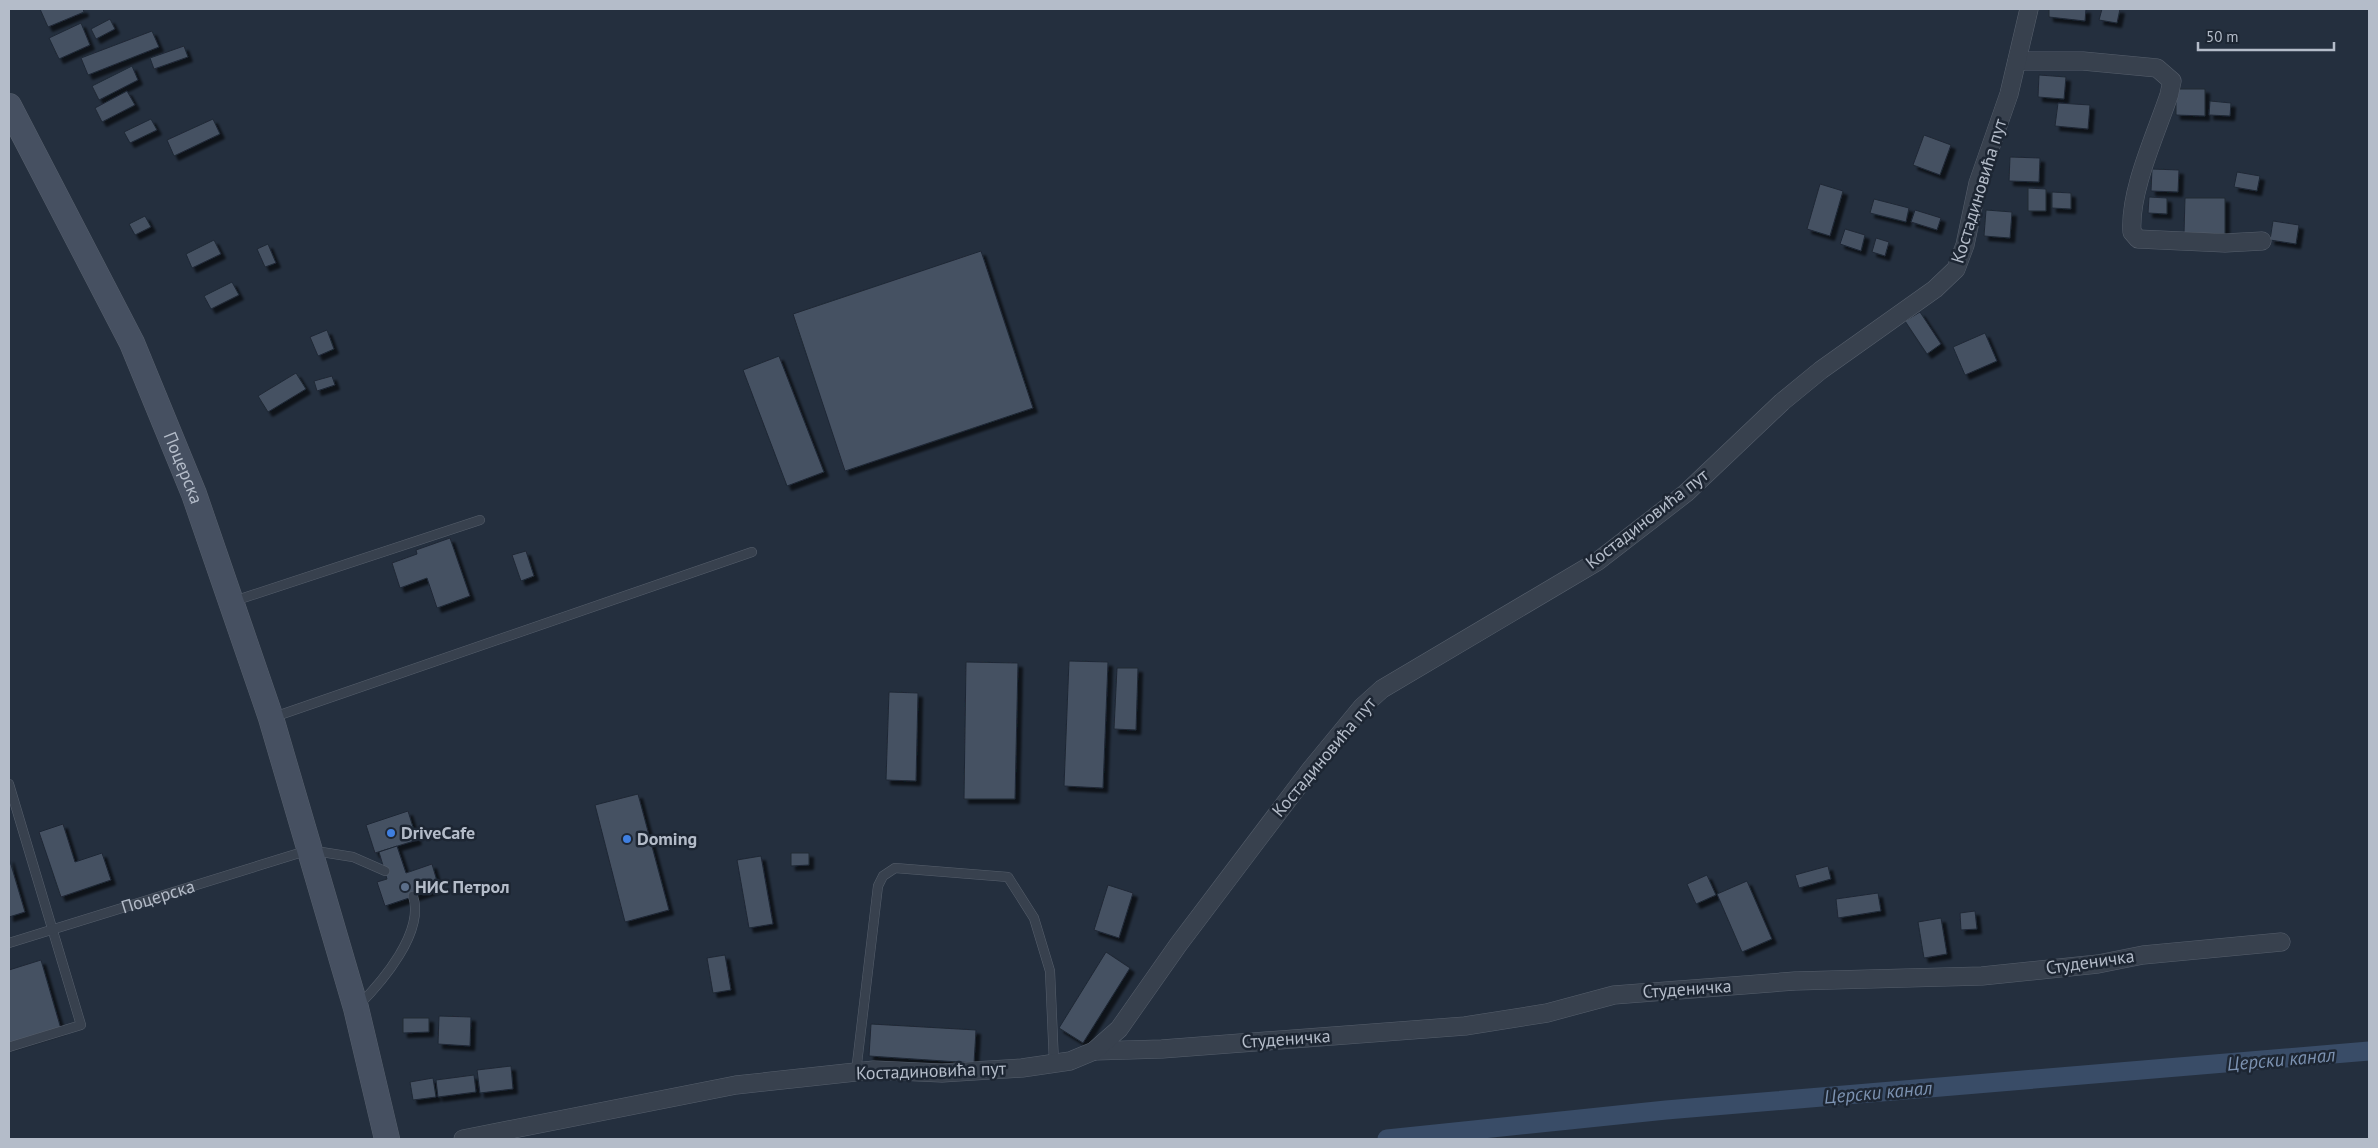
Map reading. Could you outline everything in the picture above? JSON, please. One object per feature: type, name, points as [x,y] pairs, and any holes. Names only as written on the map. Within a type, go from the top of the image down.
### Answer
[{"type":"main road","name":"Поцерска","points":[[9,106],[85,250],[140,360],[194,494],[271,718],[356,1008],[387,1139]]},
{"type":"street","name":"Костадиновића пут","points":[[463,1139],[736,1085],[874,1070],[942,1073],[1022,1068],[1070,1061],[1094,1052],[1120,1029],[1183,937],[1310,769],[1362,707],[1382,688],[1598,561],[1686,493],[1782,402],[1821,370],[1935,289],[1956,269],[1965,245],[1978,183],[2009,94],[2029,9]]},
{"type":"street","points":[[2017,61],[2104,62],[2157,68],[2164,72],[2172,81],[2130,215],[2132,232],[2138,238],[2225,243],[2262,241]]},
{"type":"street","name":"Студеничка","points":[[1094,1052],[1465,1026],[1547,1013],[1614,995],[1795,981],[1982,976],[2098,964],[2143,955],[2281,942]]},
{"type":"lane","points":[[231,602],[480,520]]},
{"type":"lane","points":[[271,718],[752,552]]},
{"type":"lane","points":[[9,784],[54,929],[81,1025],[9,1047]]},
{"type":"lane","points":[[309,850],[353,857],[385,871]]},
{"type":"lane","name":"Поцерска","points":[[9,943],[309,850]]},
{"type":"lane","points":[[856,1072],[878,886],[883,876],[896,868],[1008,877],[1034,918],[1050,971],[1054,1063]]},
{"type":"lane","points":[[356,1008],[383,979],[407,940],[415,920],[416,904],[413,896]]},
{"type":"building","points":[[40,9],[83,9],[84,12],[48,27]]},
{"type":"building","points":[[2049,9],[2086,9],[2085,21],[2049,17]]},
{"type":"building","points":[[2102,9],[2120,9],[2117,23],[2099,20]]},
{"type":"building","points":[[110,19],[115,29],[96,39],[91,29]]},
{"type":"building","points":[[81,23],[90,45],[59,59],[49,38]]},
{"type":"building","points":[[152,31],[159,47],[88,75],[81,58]]},
{"type":"building","points":[[184,46],[188,57],[154,69],[150,58]]},
{"type":"building","points":[[132,66],[138,80],[99,100],[92,86]]},
{"type":"building","points":[[2039,75],[2066,77],[2064,99],[2038,97]]},
{"type":"building","points":[[2176,89],[2205,89],[2205,116],[2176,115]]},
{"type":"building","points":[[127,91],[135,105],[102,122],[95,108]]},
{"type":"building","points":[[2210,101],[2231,103],[2230,116],[2209,115]]},
{"type":"building","points":[[2058,103],[2090,105],[2088,129],[2055,126]]},
{"type":"building","points":[[151,119],[157,130],[130,143],[124,132]]},
{"type":"building","points":[[213,119],[220,134],[174,156],[167,140]]},
{"type":"building","points":[[1924,135],[1951,145],[1940,175],[1913,165]]},
{"type":"building","points":[[2010,157],[2040,158],[2039,182],[2009,181]]},
{"type":"building","points":[[2152,169],[2179,170],[2178,192],[2151,191]]},
{"type":"building","points":[[2237,172],[2260,176],[2257,191],[2234,187]]},
{"type":"building","points":[[1820,184],[1843,191],[1830,236],[1807,229]]},
{"type":"building","points":[[2028,188],[2046,189],[2046,211],[2028,211]]},
{"type":"building","points":[[2052,192],[2071,193],[2071,209],[2052,208]]},
{"type":"building","points":[[2149,197],[2167,198],[2167,214],[2148,213]]},
{"type":"building","points":[[2185,198],[2225,198],[2225,234],[2184,234]]},
{"type":"building","points":[[1874,199],[1909,208],[1906,222],[1870,213]]},
{"type":"building","points":[[1915,210],[1941,218],[1937,230],[1911,222]]},
{"type":"building","points":[[1986,210],[2012,212],[2010,238],[1984,236]]},
{"type":"building","points":[[145,216],[151,227],[135,235],[129,224]]},
{"type":"building","points":[[2273,221],[2299,225],[2296,244],[2270,240]]},
{"type":"building","points":[[1845,229],[1865,235],[1861,251],[1840,244]]},
{"type":"building","points":[[1876,238],[1889,242],[1885,256],[1872,252]]},
{"type":"building","points":[[214,240],[221,254],[192,268],[186,254]]},
{"type":"building","points":[[268,244],[276,263],[265,267],[257,249]]},
{"type":"building","points":[[981,251],[1033,408],[845,471],[793,314]]},
{"type":"building","points":[[232,282],[239,295],[211,309],[204,296]]},
{"type":"building","points":[[1920,312],[1941,344],[1927,354],[1905,321]]},
{"type":"building","points":[[327,330],[334,349],[318,356],[310,337]]},
{"type":"building","points":[[1985,333],[1997,361],[1965,375],[1953,347]]},
{"type":"building","points":[[779,356],[824,472],[787,486],[743,370]]},
{"type":"building","points":[[296,373],[306,389],[268,412],[258,396]]},
{"type":"building","points":[[332,376],[335,385],[317,391],[314,381]]},
{"type":"building","points":[[450,538],[470,596],[437,608],[427,578],[400,588],[392,563],[417,554],[416,550]]},
{"type":"building","points":[[526,551],[534,576],[521,581],[512,555]]},
{"type":"building","points":[[1069,661],[1108,662],[1103,788],[1064,786]]},
{"type":"building","points":[[966,662],[1018,663],[1015,799],[964,799]]},
{"type":"building","points":[[1117,668],[1138,668],[1136,730],[1114,729]]},
{"type":"building","points":[[889,692],[918,693],[916,781],[886,780]]},
{"type":"building","points":[[638,794],[669,910],[625,922],[595,805]]},
{"type":"building","points":[[408,811],[417,840],[375,853],[366,825]]},
{"type":"building","points":[[63,824],[75,862],[102,853],[111,880],[61,897],[39,832]]},
{"type":"building","points":[[397,846],[406,873],[432,864],[439,888],[385,906],[377,882],[387,879],[379,852]]},
{"type":"building","points":[[791,853],[809,853],[809,865],[791,866]]},
{"type":"building","points":[[761,856],[773,924],[749,928],[737,860]]},
{"type":"building","points":[[9,858],[25,912],[9,917]]},
{"type":"building","points":[[1828,866],[1831,879],[1799,888],[1795,875]]},
{"type":"building","points":[[1707,875],[1716,895],[1696,904],[1687,884]]},
{"type":"building","points":[[1747,881],[1772,939],[1742,952],[1717,894]]},
{"type":"building","points":[[1108,885],[1133,893],[1119,938],[1094,930]]},
{"type":"building","points":[[1878,893],[1881,911],[1838,918],[1836,899]]},
{"type":"building","points":[[1975,911],[1977,929],[1961,930],[1960,913]]},
{"type":"building","points":[[1941,918],[1947,954],[1924,958],[1918,922]]},
{"type":"building","points":[[1106,952],[1130,968],[1083,1043],[1059,1028]]},
{"type":"building","points":[[725,955],[731,990],[713,993],[707,958]]},
{"type":"building","points":[[41,960],[61,1029],[9,1045],[9,970]]},
{"type":"building","points":[[439,1016],[471,1017],[470,1046],[438,1044]]},
{"type":"building","points":[[403,1018],[429,1018],[429,1032],[403,1033]]},
{"type":"building","points":[[871,1024],[976,1030],[974,1063],[869,1056]]},
{"type":"building","points":[[511,1066],[513,1089],[480,1093],[477,1070]]},
{"type":"building","points":[[474,1075],[476,1092],[438,1097],[436,1080]]},
{"type":"building","points":[[433,1078],[436,1097],[413,1100],[410,1082]]},
{"type":"waterway","name":"Церски канал","points":[[1387,1139],[1666,1110],[2369,1051]]},
{"type":"place","name":"DriveCafe","points":[[391,833]]},
{"type":"place","name":"Doming","points":[[627,839]]},
{"type":"place","name":"НИС Петрол","points":[[405,887]]}]
